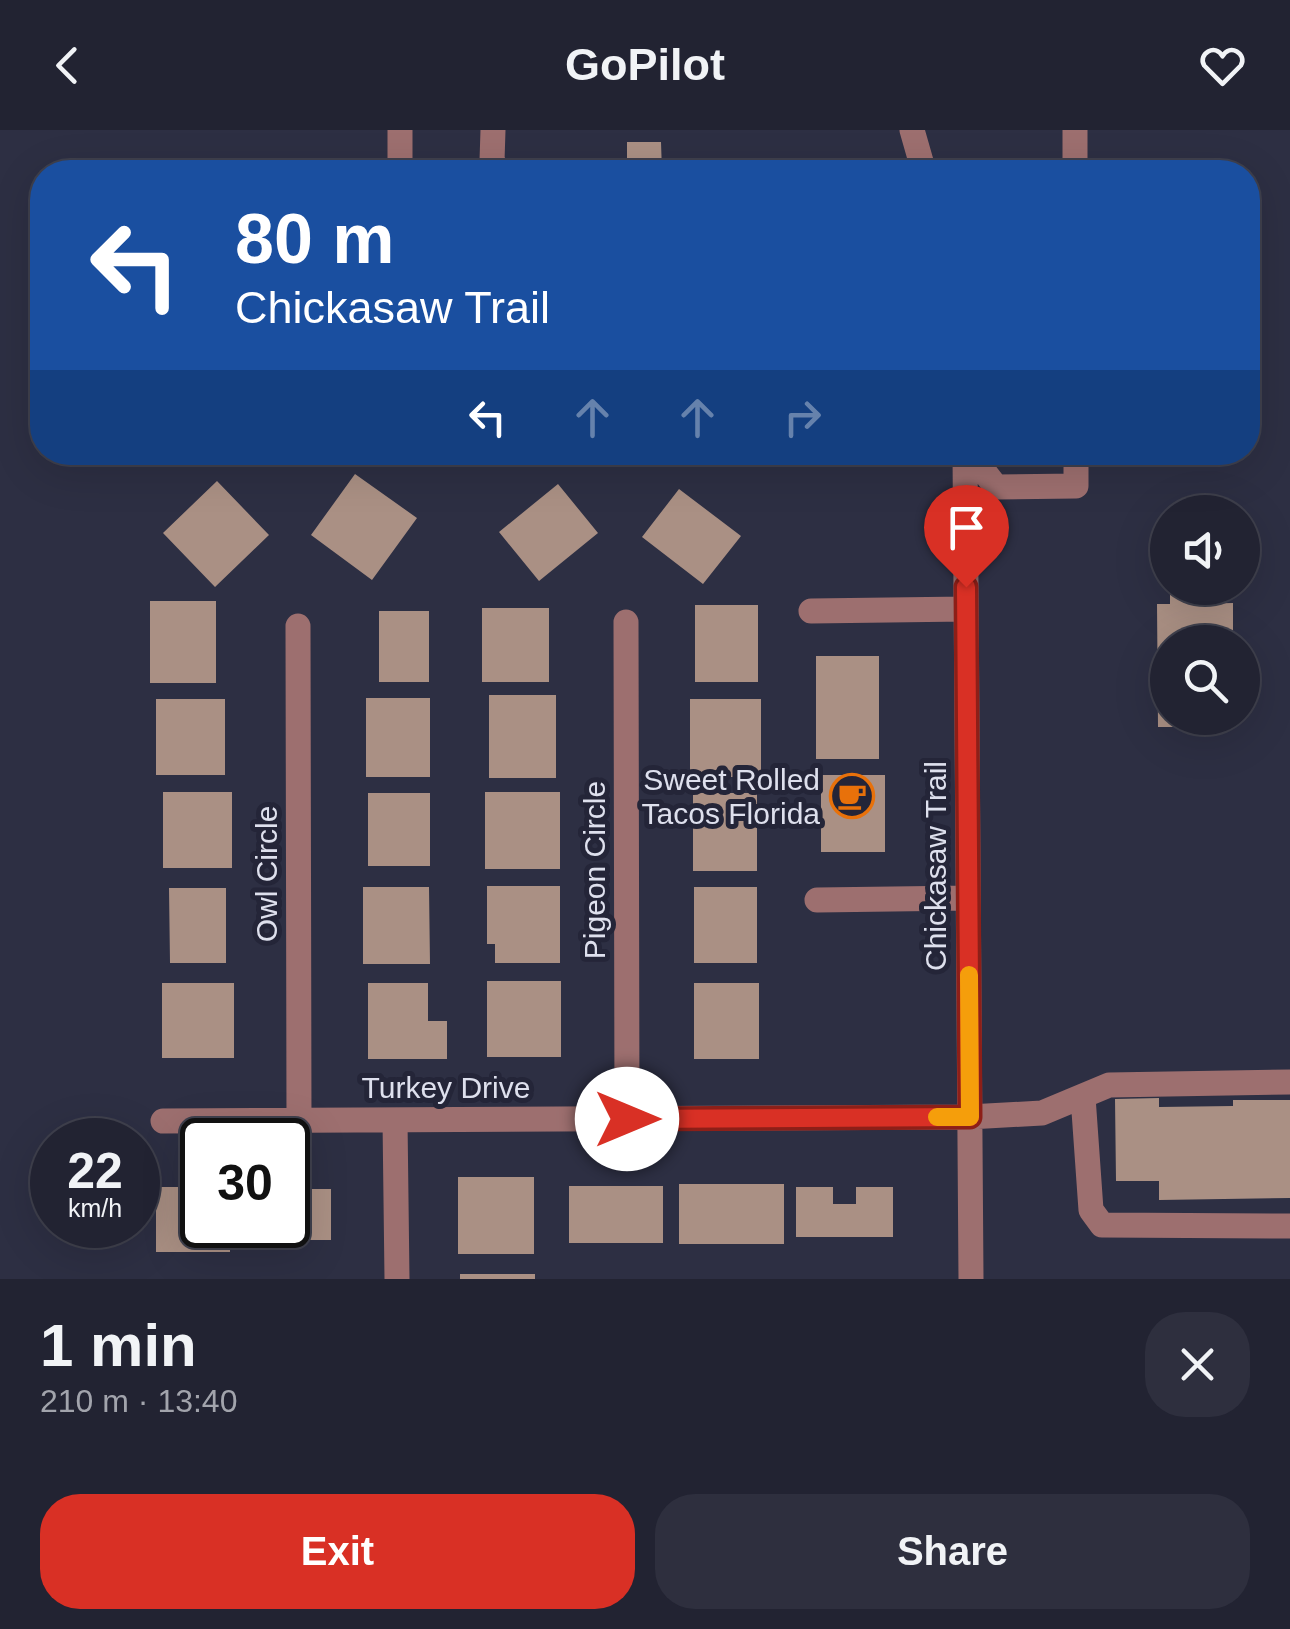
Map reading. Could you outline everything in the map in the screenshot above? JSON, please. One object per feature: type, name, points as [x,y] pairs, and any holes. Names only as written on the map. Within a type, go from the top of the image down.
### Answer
[{"type":"street","points":[[400,130],[400,160]]},
{"type":"street","points":[[492,160],[493,130]]},
{"type":"street","points":[[912,130],[921,160]]},
{"type":"street","points":[[1074,130],[1075,160]]},
{"type":"street","name":"Chickasaw Trail","points":[[967,465],[971,1279]]},
{"type":"street","points":[[978,465],[996,486],[1076,486],[1076,465]]},
{"type":"street","points":[[811,611],[966,608]]},
{"type":"street","name":"Pigeon Circle","points":[[626,622],[627,1119]]},
{"type":"street","name":"Owl Circle","points":[[298,626],[299,1118]]},
{"type":"street","points":[[817,900],[968,898]]},
{"type":"street","name":"Turkey Drive","points":[[310,1120],[970,1117],[1042,1113],[1109,1085],[1290,1082]]},
{"type":"street","points":[[1083,1097],[1091,1210],[1102,1225],[1290,1226]]},
{"type":"street","points":[[396,1120],[397,1279]]},
{"type":"street","name":"Turkey Drive","points":[[163,1122],[180,1122]]},
{"type":"building","points":[[627,142],[661,142],[662,160],[627,160]]},
{"type":"building","points":[[355,474],[417,518],[372,580],[311,535]]},
{"type":"building","points":[[217,481],[269,535],[215,587],[163,533]]},
{"type":"building","points":[[558,484],[598,533],[539,581],[499,532]]},
{"type":"building","points":[[679,489],[741,536],[703,584],[642,537]]},
{"type":"building","points":[[150,601],[216,601],[216,683],[150,683]]},
{"type":"building","points":[[695,605],[758,605],[758,682],[695,682]]},
{"type":"building","points":[[1157,605],[1233,605],[1233,625],[1157,625]]},
{"type":"building","points":[[482,608],[549,608],[549,682],[482,682]]},
{"type":"building","points":[[379,611],[429,611],[429,682],[379,682]]},
{"type":"building","points":[[816,656],[879,656],[879,759],[816,759]]},
{"type":"building","points":[[489,695],[556,695],[556,778],[489,778]]},
{"type":"building","points":[[366,698],[430,698],[430,777],[366,777]]},
{"type":"building","points":[[156,699],[225,699],[225,775],[156,775]]},
{"type":"building","points":[[690,699],[761,699],[761,777],[690,777]]},
{"type":"building","points":[[821,775],[885,775],[885,852],[821,852]]},
{"type":"building","points":[[163,792],[232,792],[232,868],[163,868]]},
{"type":"building","points":[[485,792],[560,792],[560,869],[485,869]]},
{"type":"building","points":[[368,793],[430,793],[430,866],[368,866]]},
{"type":"building","points":[[693,793],[757,793],[757,871],[693,871]]},
{"type":"building","points":[[487,886],[560,886],[560,963],[495,963],[495,944],[487,944]]},
{"type":"building","points":[[363,887],[429,887],[430,964],[363,964]]},
{"type":"building","points":[[694,887],[757,887],[757,963],[694,963]]},
{"type":"building","points":[[169,888],[226,888],[226,963],[170,963]]},
{"type":"building","points":[[487,981],[561,981],[561,1057],[487,1057]]},
{"type":"building","points":[[162,983],[234,983],[234,1058],[162,1058]]},
{"type":"building","points":[[368,983],[428,983],[428,1021],[447,1021],[447,1059],[368,1059]]},
{"type":"building","points":[[694,983],[759,983],[759,1059],[694,1059]]},
{"type":"building","points":[[1159,1098],[1159,1107],[1233,1106],[1233,1100],[1290,1100],[1290,1198],[1159,1200],[1159,1181],[1116,1181],[1115,1099]]},
{"type":"building","points":[[458,1177],[534,1177],[534,1254],[458,1254]]},
{"type":"building","points":[[679,1184],[784,1184],[784,1244],[679,1244]]},
{"type":"building","points":[[569,1186],[663,1186],[663,1243],[569,1243]]},
{"type":"building","points":[[160,1187],[180,1187],[180,1248],[230,1248],[230,1252],[156,1252],[160,1248]]},
{"type":"building","points":[[796,1187],[833,1187],[833,1204],[856,1204],[856,1187],[893,1187],[893,1237],[796,1237]]},
{"type":"building","points":[[310,1189],[331,1189],[331,1240],[310,1240]]},
{"type":"building","points":[[460,1274],[535,1274],[535,1279],[460,1279]]},
{"type":"slow traffic","points":[[937,1117],[970,1117],[969,975]]},
{"type":"place","name":"Sweet Rolled Tacos Florida","points":[[852,796]]},
{"type":"route","points":[[627,1119],[970,1117],[966,587]]}]
